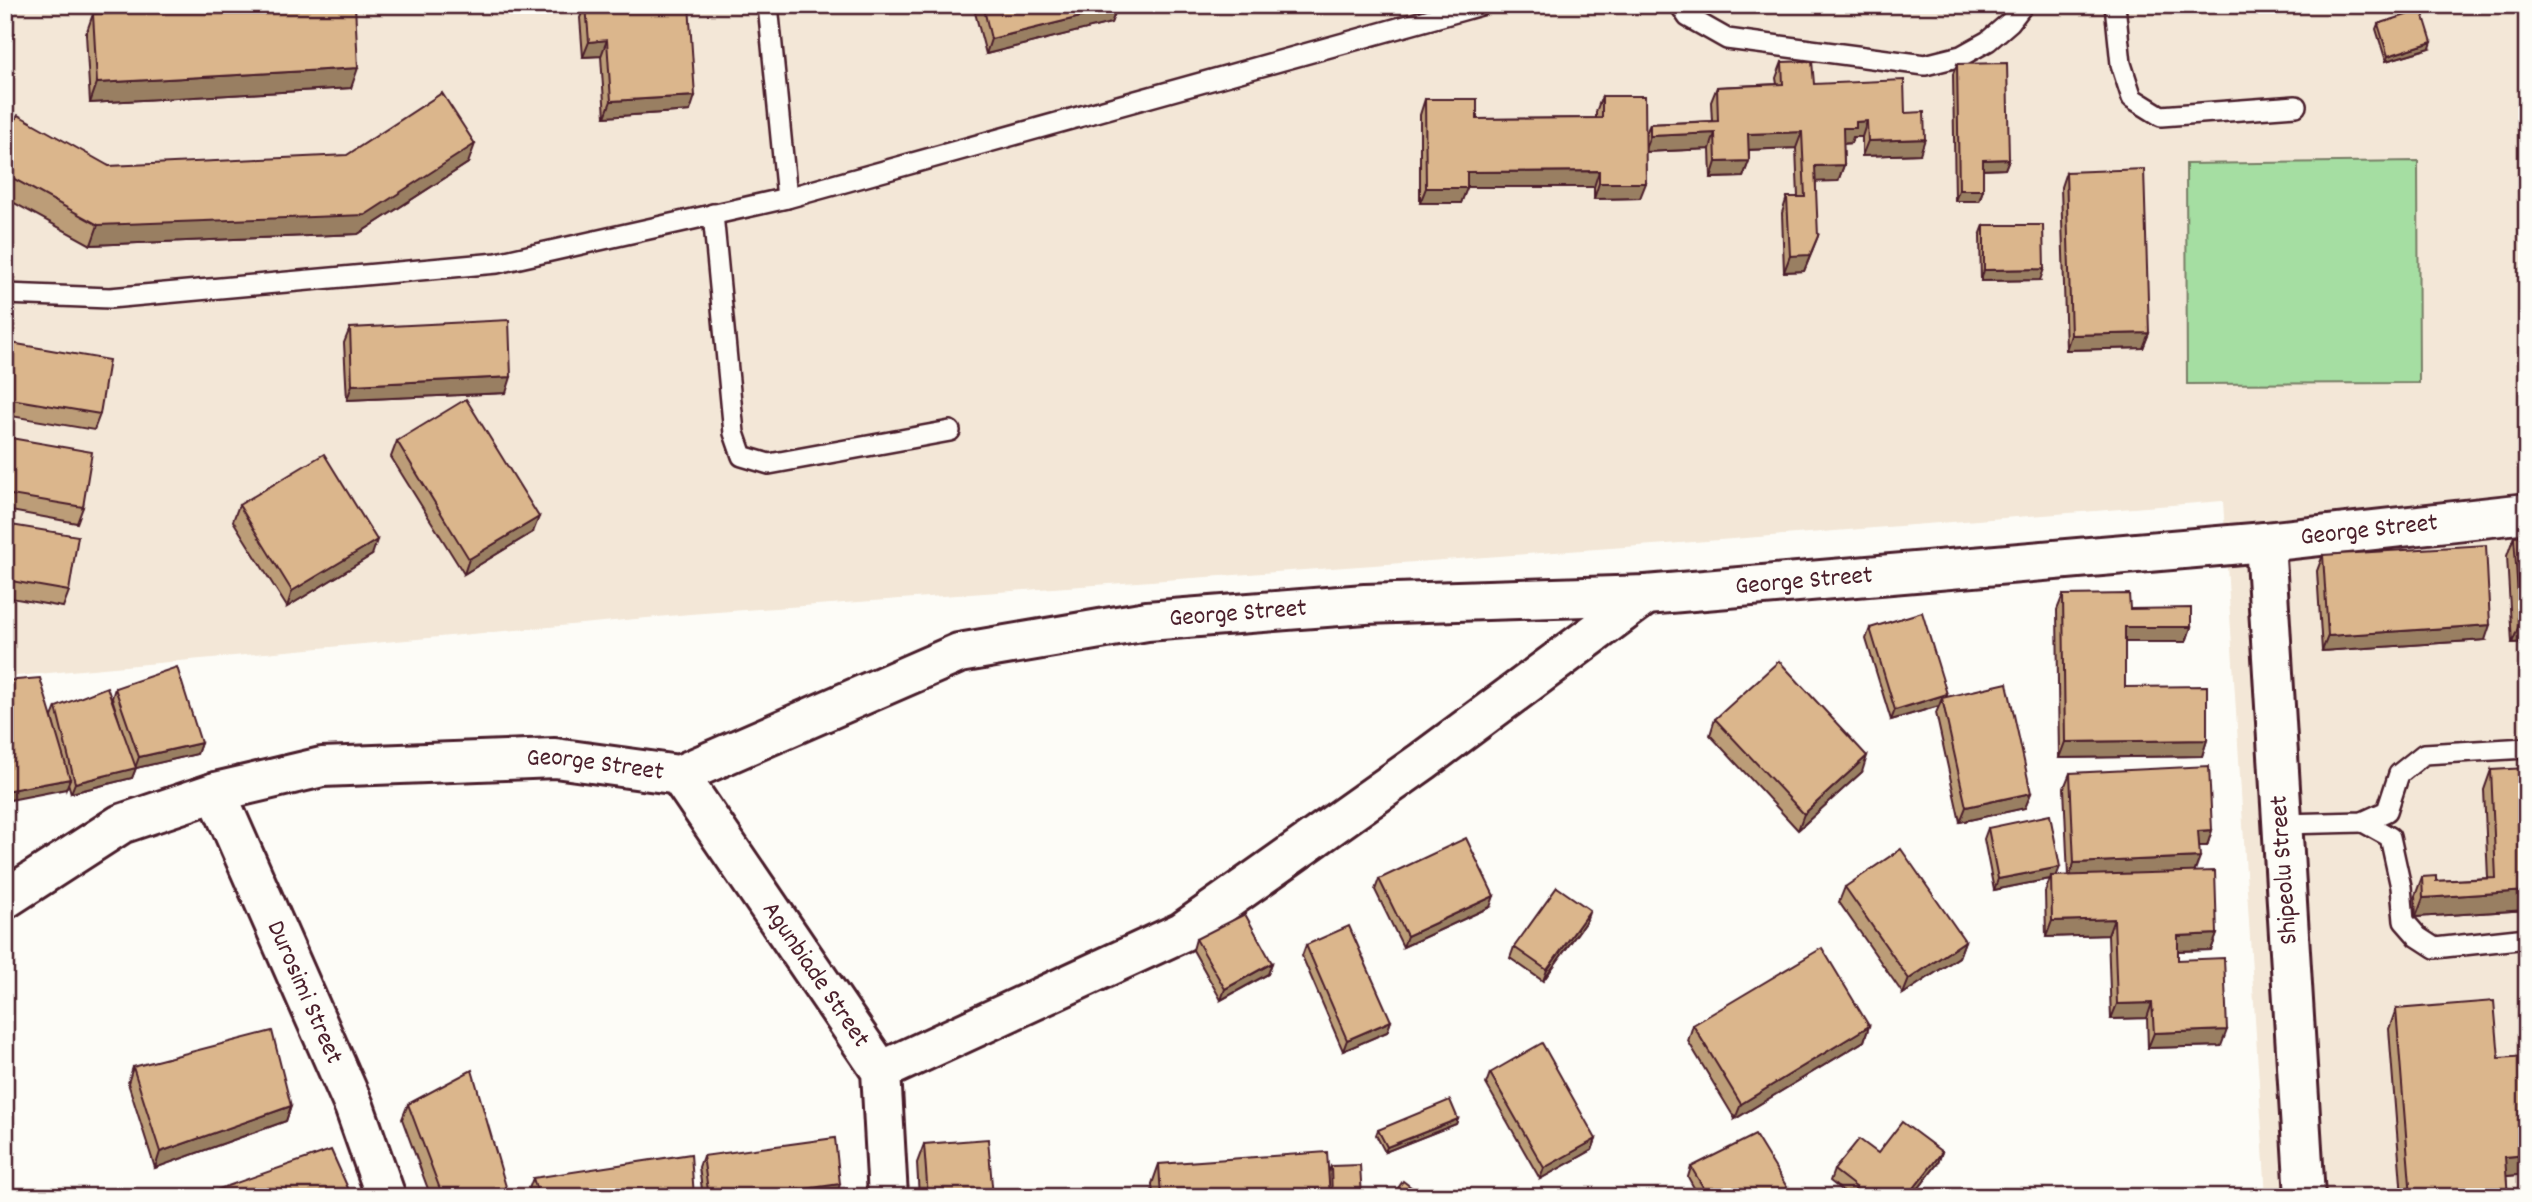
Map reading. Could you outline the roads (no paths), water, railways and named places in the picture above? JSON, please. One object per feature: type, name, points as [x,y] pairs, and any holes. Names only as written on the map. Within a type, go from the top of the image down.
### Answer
[{"type":"street","name":"George Street","points":[[5,899],[121,824],[216,792],[322,767],[555,758],[679,775],[959,653],[1147,621],[1365,604],[1646,595],[2265,542],[2527,513]]},
{"type":"street","name":"Shipeolu Street","points":[[2265,542],[2305,1197]]},
{"type":"street","points":[[881,1071],[1182,932],[1423,761],[1646,595]]},
{"type":"street","name":"Agunbiade Street","points":[[679,775],[881,1071],[888,1197]]},
{"type":"street","name":"Durosimi Street","points":[[216,792],[354,1106],[386,1197]]},
{"type":"lane","points":[[768,5],[787,198]]},
{"type":"lane","points":[[5,294],[110,298],[497,262],[787,198],[1480,5]]},
{"type":"lane","points":[[1680,5],[1688,17],[1727,39],[1924,65],[1961,56],[1988,41],[2010,22],[2023,5]]},
{"type":"lane","points":[[2115,5],[2121,64],[2132,99],[2161,116],[2296,106]]},
{"type":"lane","points":[[713,214],[734,433],[742,456],[769,464],[950,431]]},
{"type":"lane","points":[[2282,824],[2363,822],[2387,811],[2399,774],[2424,754],[2527,748]]},
{"type":"lane","points":[[2363,822],[2390,837],[2401,887],[2404,921],[2418,937],[2435,947],[2527,938]]}]
